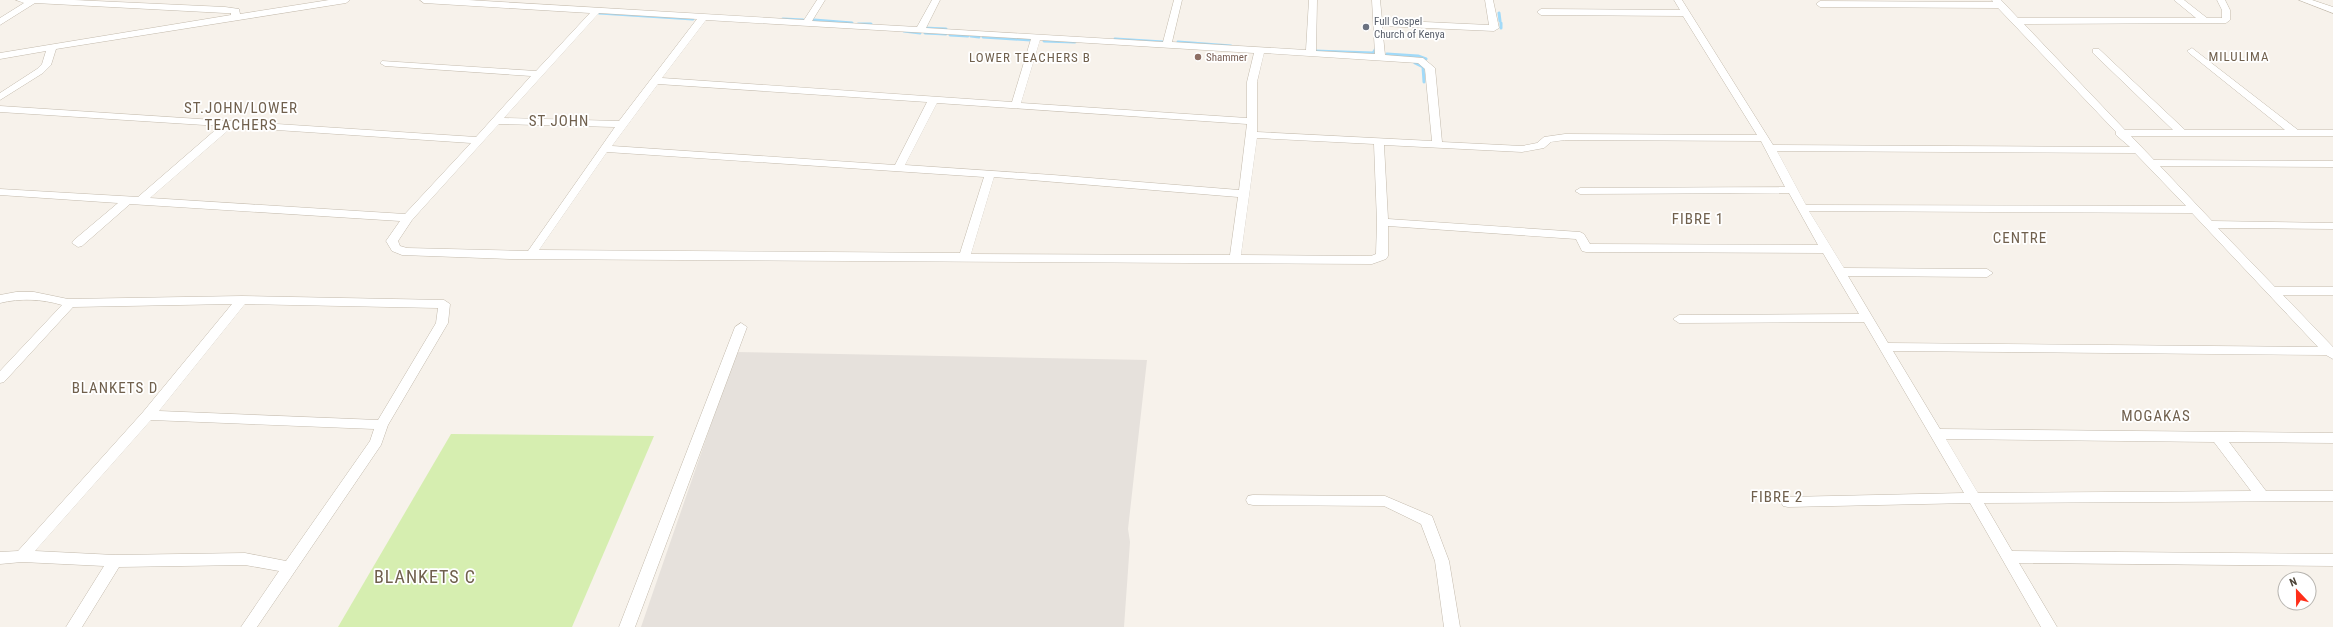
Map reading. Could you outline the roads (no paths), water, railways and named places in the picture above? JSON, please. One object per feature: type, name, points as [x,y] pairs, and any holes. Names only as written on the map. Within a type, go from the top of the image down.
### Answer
[{"type":"street","points":[[20,0],[236,11],[234,17]]},
{"type":"street","points":[[0,22],[34,0]]},
{"type":"street","points":[[0,56],[346,0]]},
{"type":"street","points":[[424,0],[703,18],[807,22],[1036,38],[1167,43],[1420,60],[1430,68],[1437,145]]},
{"type":"street","points":[[807,22],[821,0]]},
{"type":"street","points":[[920,30],[936,0]]},
{"type":"street","points":[[1167,43],[1178,0]]},
{"type":"street","points":[[1311,53],[1313,0]]},
{"type":"street","points":[[1376,0],[1380,57]]},
{"type":"street","points":[[1378,23],[1494,28],[1489,0]]},
{"type":"street","points":[[1678,0],[1766,143],[1802,208],[1828,249],[2049,627]]},
{"type":"street","points":[[2178,0],[2205,21]]},
{"type":"street","points":[[2016,21],[2226,20],[2226,10],[2221,0]]},
{"type":"street","points":[[2305,0],[2333,10]]},
{"type":"street","points":[[1820,4],[1998,3],[2331,353]]},
{"type":"street","points":[[597,10],[538,74],[499,120],[408,218],[392,241],[396,248],[406,252],[510,255],[965,256],[1342,261],[1378,259],[1382,256],[1383,222],[1379,142]]},
{"type":"street","points":[[1541,12],[1686,13]]},
{"type":"street","points":[[531,254],[606,149],[622,124],[703,18]]},
{"type":"street","points":[[1016,104],[1036,38]]},
{"type":"street","points":[[0,97],[40,71],[46,65],[52,47]]},
{"type":"street","points":[[1235,259],[1252,135],[1252,82],[1260,49]]},
{"type":"street","points":[[2096,51],[2182,132]]},
{"type":"street","points":[[2192,51],[2294,132]]},
{"type":"street","points":[[385,63],[538,74]]},
{"type":"street","points":[[656,81],[1252,121]]},
{"type":"street","points":[[898,168],[934,99]]},
{"type":"street","points":[[0,109],[228,125],[479,140]]},
{"type":"street","points":[[499,120],[622,124]]},
{"type":"street","points":[[140,201],[228,125]]},
{"type":"street","points":[[2120,132],[2333,133]]},
{"type":"street","points":[[1252,135],[1522,149],[1537,147],[1548,139],[1560,137],[1766,143],[2137,150]]},
{"type":"street","points":[[606,149],[990,174],[1243,194]]},
{"type":"street","points":[[2149,163],[2333,164]]},
{"type":"street","points":[[965,256],[990,174]]},
{"type":"street","points":[[1580,191],[1792,190]]},
{"type":"street","points":[[0,192],[408,218]]},
{"type":"street","points":[[78,243],[128,200]]},
{"type":"street","points":[[1802,208],[1944,210],[2093,207],[2195,210]]},
{"type":"street","points":[[1383,222],[1580,236],[1586,248],[1828,249]]},
{"type":"street","points":[[2208,224],[2333,226]]},
{"type":"street","points":[[1841,272],[1987,274]]},
{"type":"street","points":[[2272,291],[2333,291]]},
{"type":"street","points":[[0,299],[21,296],[67,303],[242,300],[444,304],[442,323],[382,425],[376,442],[288,567],[249,627]]},
{"type":"street","points":[[22,556],[148,415],[242,300]]},
{"type":"street","points":[[0,379],[68,306],[67,303]]},
{"type":"street","points":[[1679,319],[1868,318]]},
{"type":"street","points":[[627,627],[741,327]]},
{"type":"street","points":[[1884,347],[2331,353]]},
{"type":"street","points":[[148,415],[382,425]]},
{"type":"street","points":[[1935,434],[2333,438]]},
{"type":"street","points":[[2218,437],[2263,497]]},
{"type":"street","points":[[1788,502],[1974,498],[2333,496]]},
{"type":"street","points":[[1253,500],[1385,501],[1427,520],[1442,561],[1452,627]]},
{"type":"street","points":[[0,558],[22,556],[114,561],[245,559],[288,567]]},
{"type":"street","points":[[2009,558],[2333,560]]},
{"type":"street","points":[[74,627],[114,561]]},
{"type":"waterway","points":[[599,13],[693,19]]},
{"type":"waterway","points":[[1499,13],[1500,21]]},
{"type":"waterway","points":[[783,19],[803,20]]},
{"type":"waterway","points":[[814,20],[852,23]]},
{"type":"waterway","points":[[1501,23],[1501,28]]},
{"type":"waterway","points":[[858,24],[871,24]]},
{"type":"waterway","points":[[923,28],[946,29]]},
{"type":"waterway","points":[[904,31],[920,33]]},
{"type":"waterway","points":[[925,33],[946,34]]},
{"type":"waterway","points":[[950,35],[968,36]]},
{"type":"waterway","points":[[971,36],[979,37]]},
{"type":"waterway","points":[[983,37],[1031,40]]},
{"type":"waterway","points":[[1115,39],[1163,42]]},
{"type":"waterway","points":[[1044,41],[1075,42]]},
{"type":"waterway","points":[[1178,42],[1231,46]]},
{"type":"waterway","points":[[1314,51],[1373,53],[1377,47]]},
{"type":"waterway","points":[[1387,54],[1418,56],[1426,59]]},
{"type":"waterway","points":[[1415,63],[1423,67],[1424,82]]},
{"type":"place","name":"Full Gospel Church of Kenya","points":[[1366,27]]},
{"type":"place","name":"Shammer","points":[[1198,57]]},
{"type":"district","name":"MILULIMA","points":[[2239,56]]},
{"type":"district","name":"LOWER TEACHERS B","points":[[1030,57]]},
{"type":"district","name":"ST.JOHN/LOWER TEACHERS","points":[[241,116]]},
{"type":"district","name":"ST JOHN","points":[[559,121]]},
{"type":"district","name":"FIBRE 1","points":[[1698,219]]},
{"type":"district","name":"CENTRE","points":[[2020,238]]},
{"type":"district","name":"BLANKETS D","points":[[115,388]]},
{"type":"district","name":"MOGAKAS","points":[[2156,416]]},
{"type":"district","name":"FIBRE 2","points":[[1777,497]]},
{"type":"district","name":"BLANKETS C","points":[[425,577]]}]
